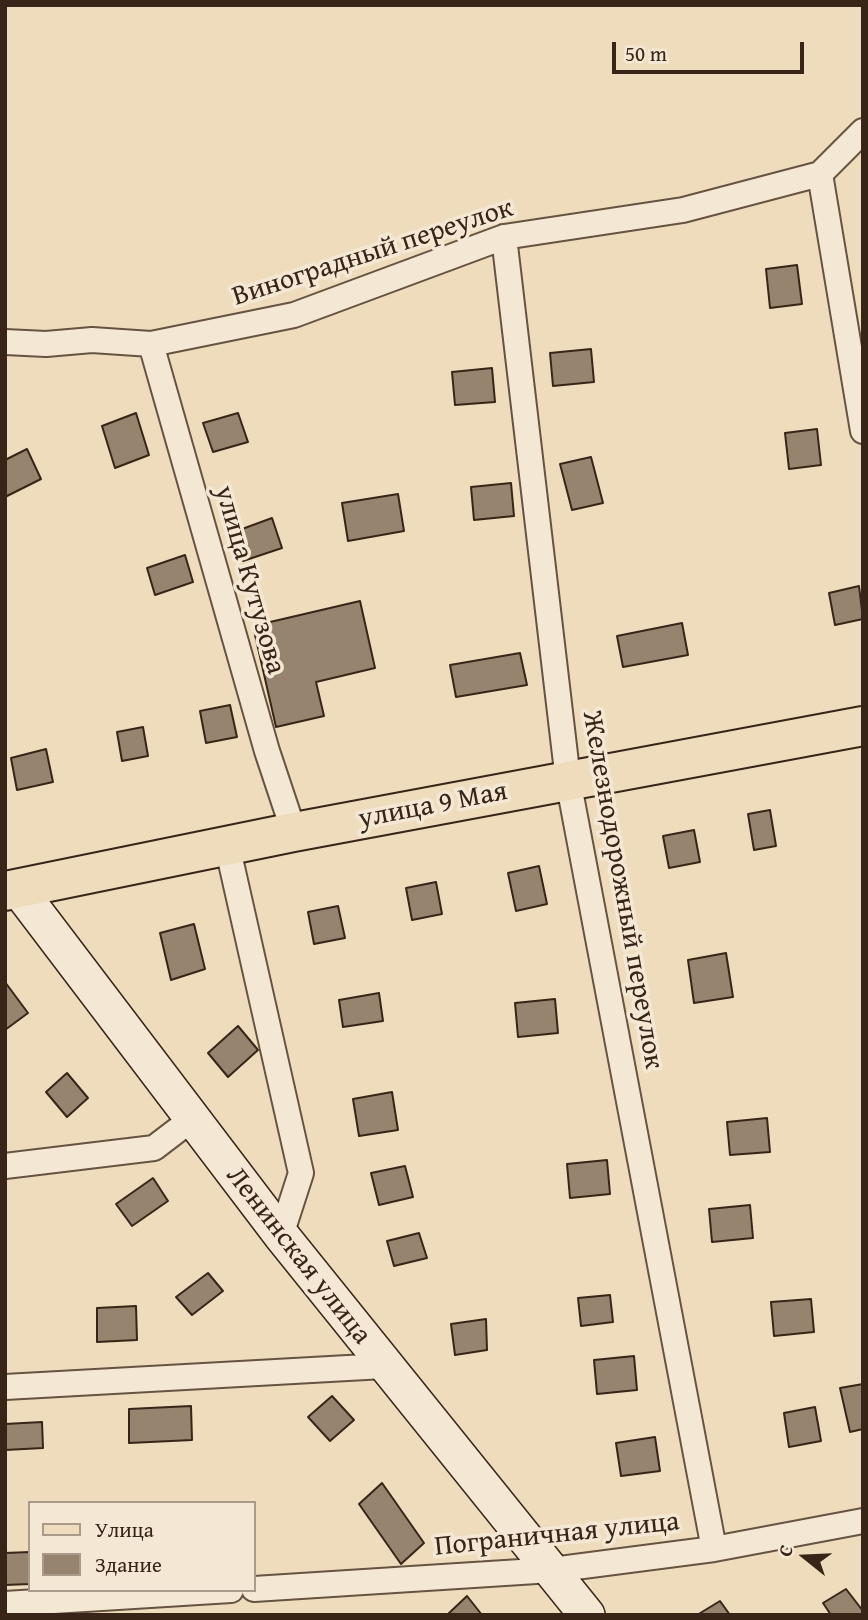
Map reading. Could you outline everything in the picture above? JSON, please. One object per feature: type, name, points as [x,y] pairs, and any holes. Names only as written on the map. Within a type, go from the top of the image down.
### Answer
[{"type":"main road","name":"улица 9 Мая","points":[[10,883],[863,726]]},
{"type":"main road","name":"Ленинская улица","points":[[10,883],[384,1366],[587,1615]]},
{"type":"street","points":[[863,131],[820,174],[863,431]]},
{"type":"street","name":"Виноградный переулок","points":[[5,342],[46,344],[92,341],[151,344],[294,315],[505,237],[683,210],[820,174]]},
{"type":"street","name":"Железнодорожный переулок","points":[[505,237],[568,780],[714,1549]]},
{"type":"street","name":"улица Кутузова","points":[[151,344],[263,738],[294,832]]},
{"type":"street","points":[[227,845],[301,1173],[281,1235]]},
{"type":"street","points":[[5,1166],[153,1148],[192,1119]]},
{"type":"street","points":[[5,1387],[384,1366]]},
{"type":"street","name":"Пограничная улица","points":[[256,1589],[552,1570],[714,1549],[863,1521]]},
{"type":"street","points":[[5,1604],[199,1592]]},
{"type":"building","points":[[797,265],[802,304],[770,308],[766,269]]},
{"type":"building","points":[[591,349],[594,382],[553,386],[550,353]]},
{"type":"building","points":[[492,368],[495,402],[455,405],[452,372]]},
{"type":"building","points":[[136,413],[149,455],[115,468],[102,426]]},
{"type":"building","points":[[238,413],[248,442],[213,452],[203,423]]},
{"type":"building","points":[[817,429],[821,465],[789,469],[785,433]]},
{"type":"building","points":[[27,449],[41,479],[5,497],[5,460]]},
{"type":"building","points":[[591,457],[603,503],[572,510],[560,464]]},
{"type":"building","points":[[511,483],[514,516],[474,520],[471,487]]},
{"type":"building","points":[[398,494],[404,531],[348,541],[342,503]]},
{"type":"building","points":[[272,518],[282,548],[243,561],[234,532]]},
{"type":"building","points":[[185,555],[193,582],[155,595],[147,568]]},
{"type":"building","points":[[859,586],[863,619],[835,625],[829,593]]},
{"type":"building","points":[[360,601],[375,668],[316,682],[324,716],[276,727],[253,626]]},
{"type":"building","points":[[682,623],[688,655],[623,667],[617,636]]},
{"type":"building","points":[[520,653],[527,685],[456,697],[450,665]]},
{"type":"building","points":[[230,705],[237,737],[206,743],[200,711]]},
{"type":"building","points":[[143,727],[148,756],[122,761],[117,732]]},
{"type":"building","points":[[46,749],[53,782],[17,790],[11,758]]},
{"type":"building","points":[[770,810],[776,846],[754,850],[748,814]]},
{"type":"building","points":[[694,830],[700,862],[669,868],[663,836]]},
{"type":"building","points":[[539,866],[547,904],[516,911],[508,873]]},
{"type":"building","points":[[436,882],[442,914],[412,920],[406,888]]},
{"type":"building","points":[[338,906],[345,938],[314,944],[308,912]]},
{"type":"building","points":[[194,924],[205,969],[171,980],[160,933]]},
{"type":"building","points":[[726,953],[733,997],[694,1003],[688,960]]},
{"type":"building","points":[[5,982],[28,1013],[5,1030]]},
{"type":"building","points":[[379,993],[383,1021],[343,1027],[339,1000]]},
{"type":"building","points":[[555,999],[558,1033],[518,1037],[515,1003]]},
{"type":"building","points":[[238,1026],[258,1050],[228,1077],[208,1053]]},
{"type":"building","points":[[67,1073],[88,1098],[67,1117],[46,1092]]},
{"type":"building","points":[[392,1092],[398,1130],[359,1136],[353,1099]]},
{"type":"building","points":[[767,1118],[770,1152],[730,1155],[727,1122]]},
{"type":"building","points":[[607,1160],[610,1194],[570,1198],[567,1164]]},
{"type":"building","points":[[405,1166],[413,1197],[379,1205],[371,1173]]},
{"type":"building","points":[[153,1178],[168,1201],[132,1226],[116,1204]]},
{"type":"building","points":[[750,1205],[753,1238],[712,1242],[709,1209]]},
{"type":"building","points":[[419,1233],[427,1258],[394,1266],[387,1241]]},
{"type":"building","points":[[208,1273],[223,1291],[192,1315],[176,1297]]},
{"type":"building","points":[[610,1295],[613,1322],[581,1326],[578,1298]]},
{"type":"building","points":[[811,1299],[814,1332],[774,1336],[771,1302]]},
{"type":"building","points":[[136,1306],[137,1340],[97,1342],[97,1308]]},
{"type":"building","points":[[486,1319],[487,1350],[455,1355],[451,1324]]},
{"type":"building","points":[[634,1356],[637,1390],[597,1394],[594,1360]]},
{"type":"building","points":[[863,1384],[863,1429],[850,1432],[840,1388]]},
{"type":"building","points":[[332,1396],[354,1420],[330,1441],[308,1417]]},
{"type":"building","points":[[191,1406],[192,1440],[129,1443],[129,1409]]},
{"type":"building","points":[[815,1407],[821,1441],[789,1447],[784,1413]]},
{"type":"building","points":[[42,1422],[43,1448],[5,1450],[5,1424]]},
{"type":"building","points":[[655,1437],[660,1471],[621,1476],[616,1443]]},
{"type":"building","points":[[382,1483],[424,1543],[401,1564],[359,1504]]},
{"type":"building","points":[[28,1552],[28,1584],[5,1585],[5,1553]]},
{"type":"building","points":[[846,1589],[863,1611],[863,1615],[831,1615],[823,1603]]},
{"type":"building","points":[[467,1596],[482,1615],[447,1615]]},
{"type":"building","points":[[720,1601],[730,1615],[697,1615]]}]
